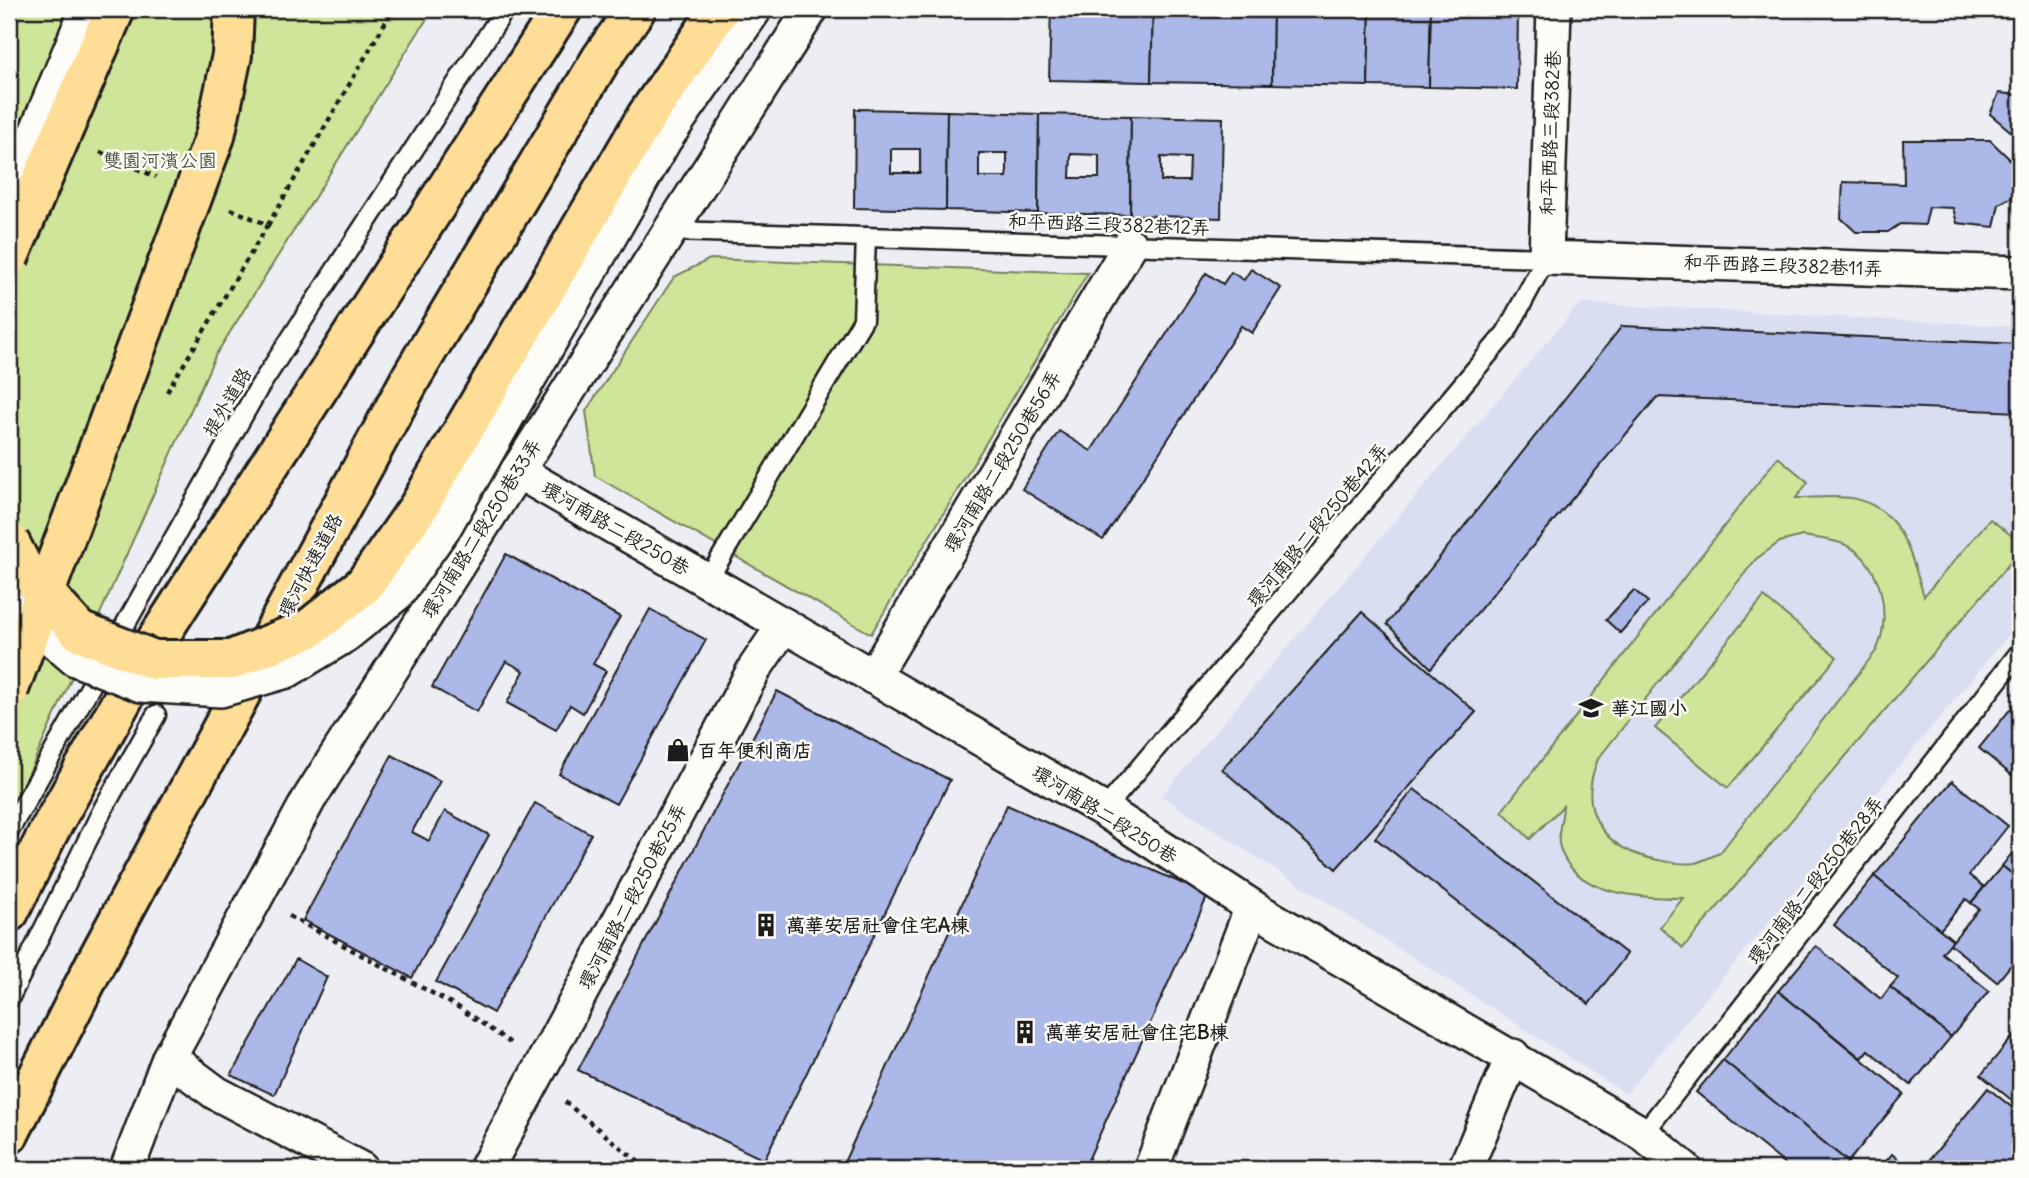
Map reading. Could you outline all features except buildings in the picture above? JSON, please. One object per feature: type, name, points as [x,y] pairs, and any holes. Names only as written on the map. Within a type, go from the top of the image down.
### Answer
[{"type":"highway","points":[[9,257],[115,9]]},
{"type":"highway","points":[[9,689],[215,136],[232,55],[234,9]]},
{"type":"highway","points":[[9,912],[48,833],[149,652],[562,9]]},
{"type":"highway","name":"環河快速道路","points":[[9,1134],[96,961],[412,376],[601,59],[636,9]]},
{"type":"highway","points":[[9,541],[24,570],[79,631],[154,660],[231,660],[310,628],[364,584],[418,508],[646,117],[720,9]]},
{"type":"street","points":[[9,198],[87,9]]},
{"type":"street","points":[[9,595],[20,612],[75,659],[141,685],[220,690],[287,671],[346,635],[397,594],[445,526],[664,141],[755,9]]},
{"type":"street","name":"環河南路二段250巷33弄","points":[[127,1169],[169,1058],[309,799],[811,9]]},
{"type":"street","name":"和平西路三段382巷","points":[[1546,258],[1554,9]]},
{"type":"street","name":"環河南路二段250巷56弄","points":[[873,677],[1130,245]]},
{"type":"street","name":"和平西路三段382巷11弄","points":[[1546,258],[2020,273]]},
{"type":"street","name":"環河南路二段250巷","points":[[517,471],[1104,810],[1252,907],[1513,1056],[1643,1134],[1685,1169]]},
{"type":"street","name":"環河南路二段250巷25弄","points":[[486,1169],[755,668],[784,625]]},
{"type":"street","points":[[1151,1169],[1252,907]]},
{"type":"street","points":[[1465,1169],[1513,1056]]},
{"type":"street","points":[[169,1058],[216,1093],[361,1169]]},
{"type":"lane","name":"提外道路","points":[[9,831],[258,389],[505,9]]},
{"type":"lane","name":"和平西路三段382巷12弄","points":[[671,231],[1546,258]]},
{"type":"lane","points":[[707,581],[863,320],[866,237]]},
{"type":"lane","name":"環河南路二段250巷42弄","points":[[1104,810],[1506,333],[1546,258]]},
{"type":"lane","name":"環河南路二段250巷28弄","points":[[1643,1134],[2020,652]]},
{"type":"lane","points":[[9,999],[103,809],[156,715]]},
{"type":"path","points":[[256,898],[458,1007],[538,1070],[647,1169]]},
{"type":"shaded area","name":"華江國小","points":[[1580,303],[2020,327],[2020,621],[1626,1094],[1161,796]]},
{"type":"green space","name":"雙園河濱公園","points":[[9,9],[433,9],[215,356],[9,818]]},
{"type":"green space","points":[[710,259],[1088,273],[871,634],[595,476],[586,411],[674,277]]},
{"type":"green space","points":[[1778,457],[1808,482],[1796,498],[1856,499],[1885,513],[1903,537],[1924,596],[1990,519],[2020,542],[2020,551],[1683,948],[1660,927],[1683,898],[1628,895],[1610,890],[1592,884],[1566,861],[1559,844],[1563,806],[1530,839],[1502,811]],"holes":[[[1802,536],[1846,545],[1859,553],[1869,564],[1881,592],[1883,608],[1881,638],[1876,651],[1720,853],[1695,863],[1681,863],[1639,855],[1623,847],[1609,838],[1593,812],[1590,796],[1598,759],[1756,559],[1780,542]]]},
{"type":"green space","points":[[1764,597],[1837,657],[1728,788],[1655,728]]},
{"type":"place","name":"華江國小","points":[[1591,708]]},
{"type":"place","name":"百年便利商店","points":[[678,750]]},
{"type":"place","name":"萬華安居社會住宅A棟","points":[[766,925]]},
{"type":"place","name":"萬華安居社會住宅B棟","points":[[1025,1032]]}]
